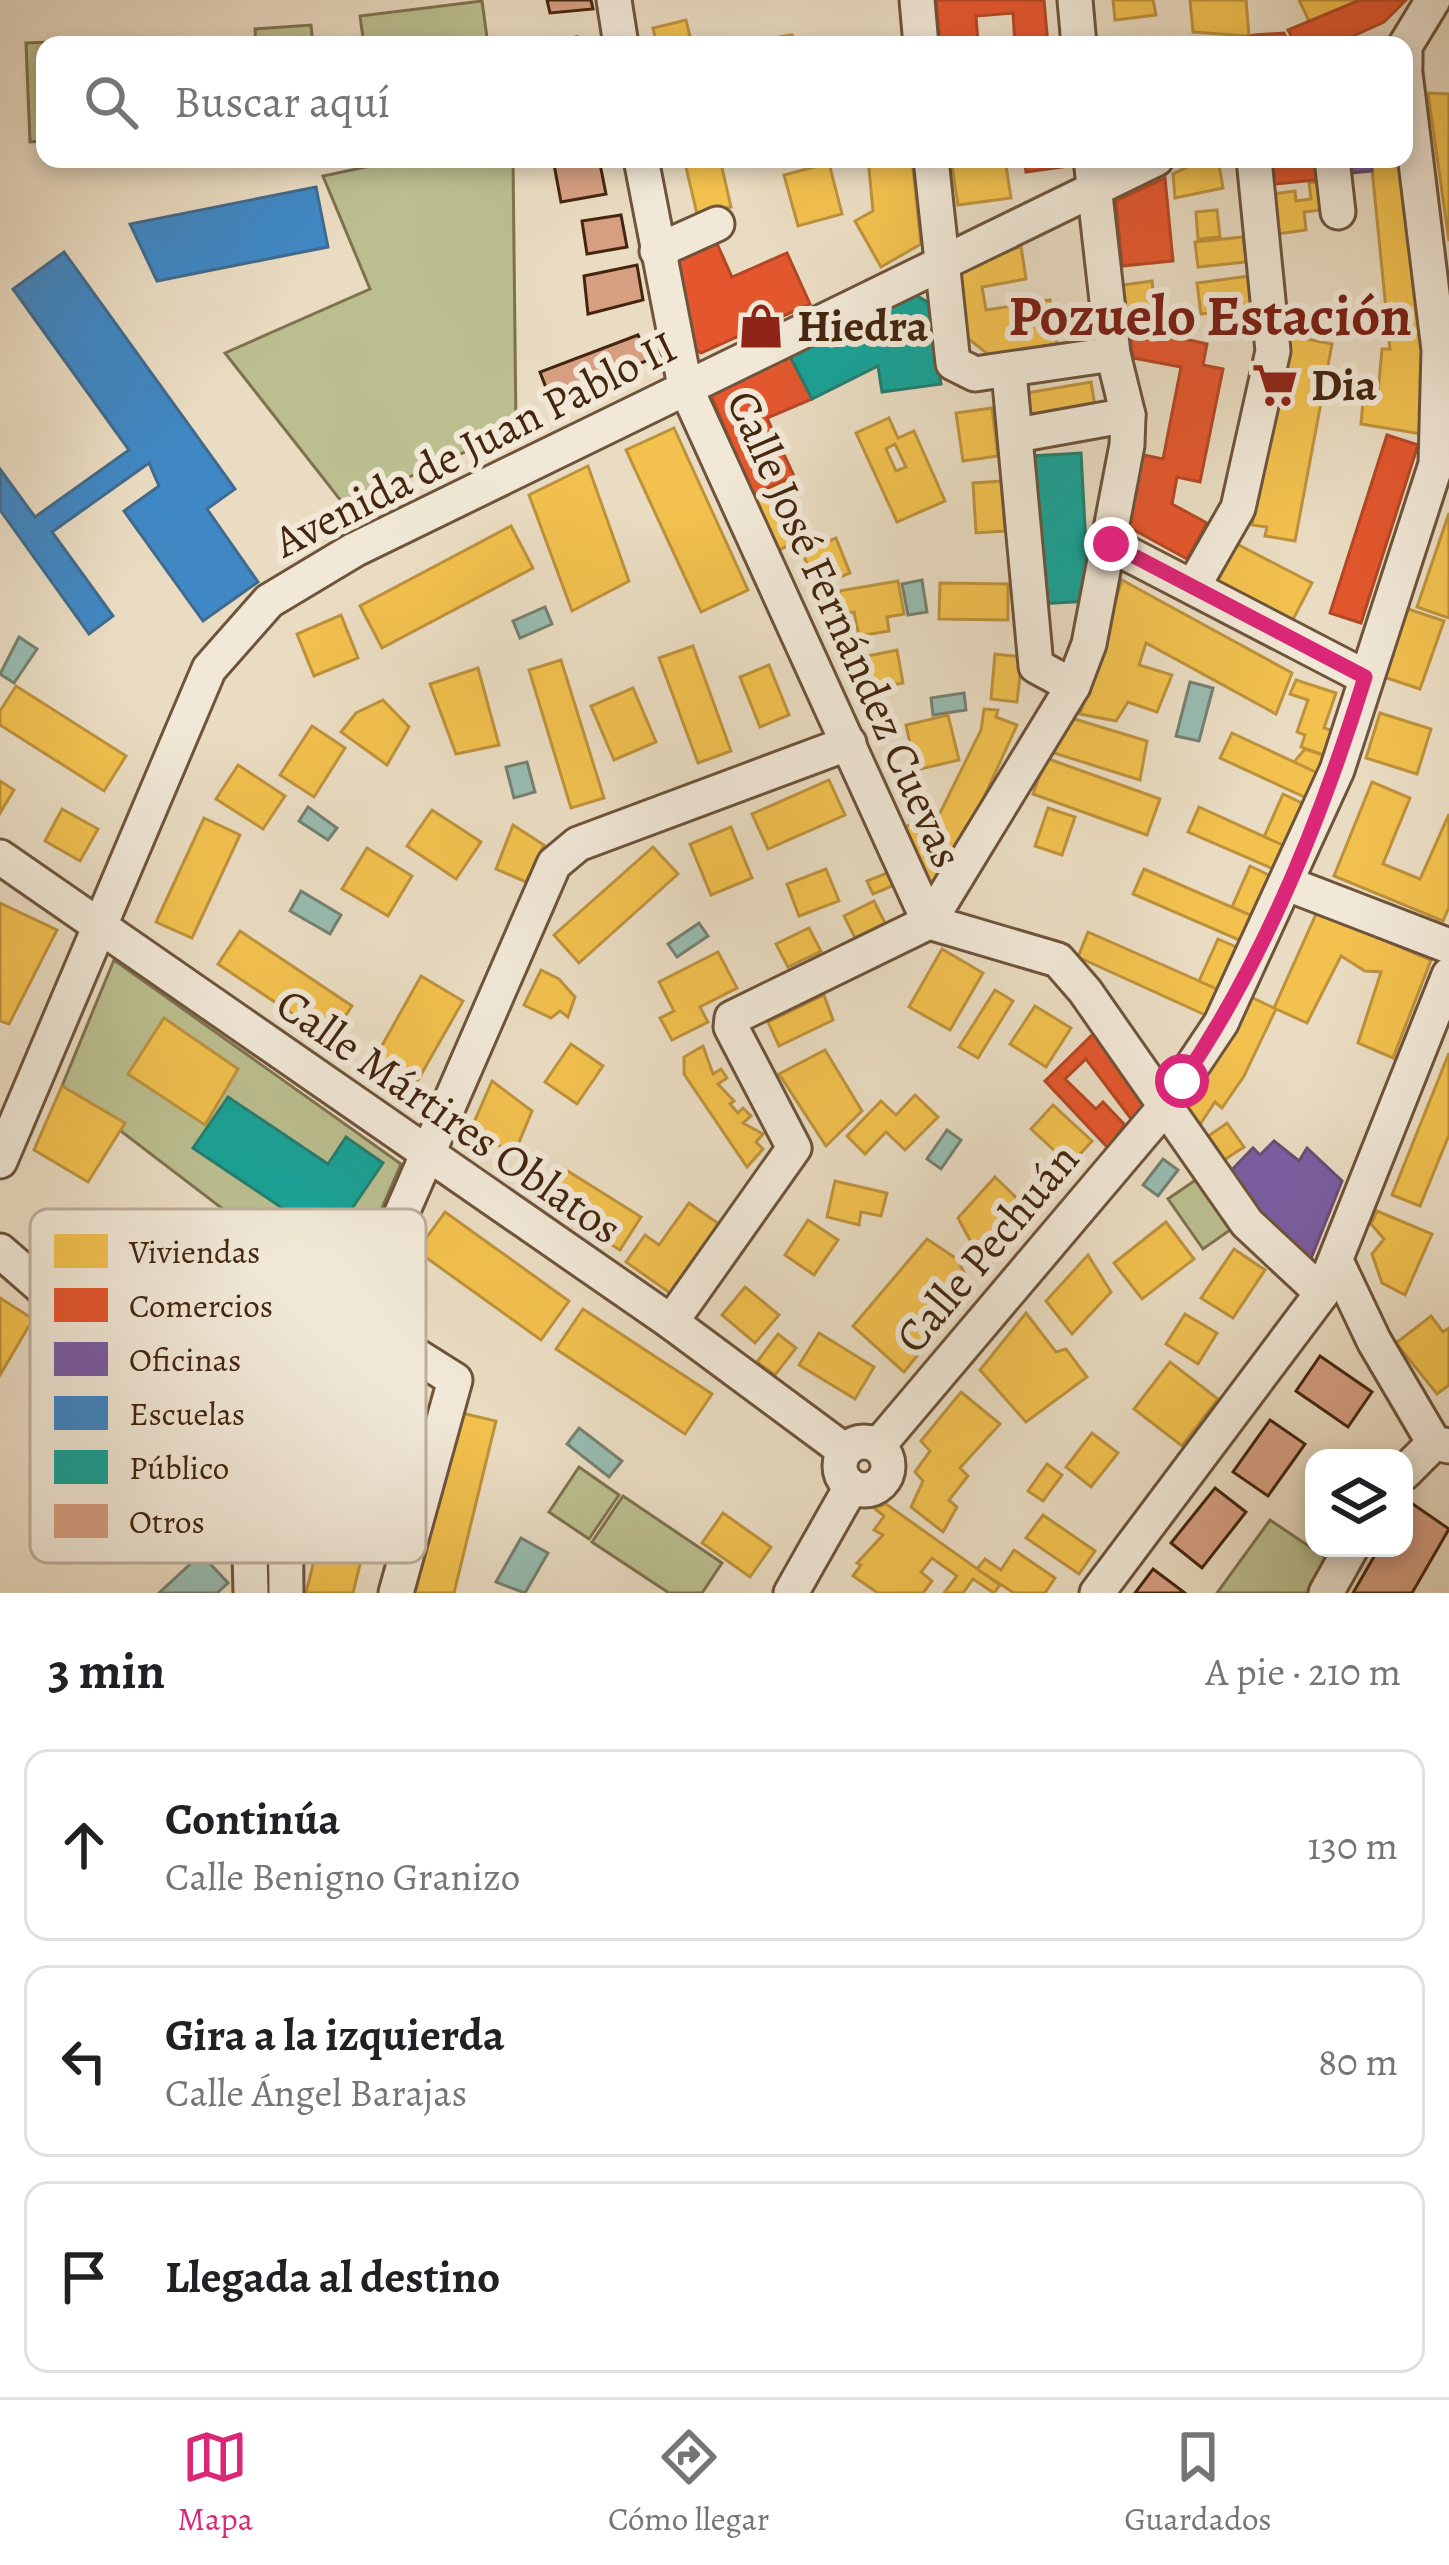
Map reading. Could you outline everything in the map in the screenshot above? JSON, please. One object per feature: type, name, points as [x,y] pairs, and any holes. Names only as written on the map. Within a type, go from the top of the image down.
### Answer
[{"type":"street","points":[[614,0],[620,36]]},
{"type":"street","points":[[917,0],[920,36]]},
{"type":"street","points":[[1075,0],[1078,36]]},
{"type":"street","points":[[1399,36],[1433,0]]},
{"type":"street","points":[[1400,36],[1449,13]]},
{"type":"street","name":"Calle Pechuán","points":[[862,1449],[1164,1108],[1221,1023],[1336,770],[1436,464],[1439,350],[1413,133]]},
{"type":"street","name":"Calle José Fernández Cuevas","points":[[643,168],[685,386],[929,922],[1058,960],[1247,1223],[1330,1278]]},
{"type":"street","points":[[932,168],[953,363],[975,374],[1113,354]]},
{"type":"street","points":[[1194,585],[1238,508],[1273,351],[1255,168]]},
{"type":"street","points":[[1333,168],[1338,212]]},
{"type":"street","points":[[670,1322],[794,1148],[731,1027],[732,1018],[929,922],[1073,686],[1089,644],[1111,544],[1128,415],[1113,354],[1093,174]]},
{"type":"street","name":"Avenida de Juan Pablo II","points":[[0,1161],[209,669],[268,601],[354,550],[940,262],[1093,174]]},
{"type":"street","points":[[658,250],[716,224]]},
{"type":"street","points":[[1010,372],[1036,666],[1073,686]]},
{"type":"street","points":[[1018,435],[1128,415]]},
{"type":"street","points":[[1111,544],[1365,677]]},
{"type":"street","points":[[407,1209],[554,864],[578,844],[849,743]]},
{"type":"street","name":"Calle Mártires Oblatos","points":[[0,857],[429,1158],[862,1449]]},
{"type":"street","points":[[1288,884],[1449,946]]},
{"type":"street","points":[[1097,1593],[1330,1278],[1449,975]]},
{"type":"street","points":[[0,1251],[30,1276]]},
{"type":"street","points":[[1330,1278],[1442,1444],[1413,1466]]},
{"type":"street","points":[[426,1362],[455,1380],[426,1485]]},
{"type":"street","points":[[791,1593],[851,1486],[872,1489],[887,1475],[889,1465],[862,1449]]},
{"type":"street","points":[[1326,1593],[1346,1557]]},
{"type":"street","points":[[251,1563],[251,1593]]},
{"type":"street","points":[[282,1563],[286,1593]]},
{"type":"street","points":[[396,1593],[404,1563]]},
{"type":"green space","points":[[482,1],[487,36],[363,36],[360,16]]},
{"type":"green space","points":[[311,25],[312,36],[255,36],[255,29]]},
{"type":"green space","points":[[26,43],[36,43],[36,142],[30,142]]},
{"type":"green space","points":[[361,168],[513,168],[516,429],[345,506],[225,353],[370,289],[323,176]]},
{"type":"green space","points":[[114,960],[401,1164],[381,1209],[223,1209],[62,1086]]},
{"type":"green space","points":[[1197,1179],[1233,1228],[1203,1249],[1168,1199]]},
{"type":"green space","points":[[579,1467],[619,1495],[589,1539],[549,1512]]},
{"type":"green space","points":[[623,1496],[722,1563],[702,1593],[669,1593],[592,1542]]},
{"type":"green space","points":[[1270,1520],[1305,1544],[1305,1557],[1328,1559],[1312,1593],[1217,1593]]},
{"type":"water","points":[[922,580],[927,612],[908,615],[902,584]]},
{"type":"water","points":[[545,607],[552,624],[520,638],[513,621]]},
{"type":"water","points":[[19,637],[37,649],[14,683],[0,674]]},
{"type":"water","points":[[1190,682],[1213,688],[1199,741],[1176,736]]},
{"type":"water","points":[[964,693],[966,710],[933,715],[931,698]]},
{"type":"water","points":[[527,762],[535,792],[514,798],[506,767]]},
{"type":"water","points":[[308,807],[337,828],[328,840],[299,821]]},
{"type":"water","points":[[301,891],[341,915],[330,934],[290,911]]},
{"type":"water","points":[[699,923],[708,936],[677,957],[668,944]]},
{"type":"water","points":[[947,1130],[961,1140],[941,1169],[927,1159]]},
{"type":"water","points":[[1163,1159],[1178,1170],[1158,1196],[1143,1185]]},
{"type":"water","points":[[579,1428],[622,1461],[609,1477],[567,1444]]},
{"type":"water","points":[[521,1538],[548,1553],[525,1593],[496,1582]]},
{"type":"water","points":[[191,1563],[209,1563],[228,1583],[217,1593],[159,1593]]},
{"type":"building: Viviendas","points":[[1113,0],[1153,0],[1156,15],[1115,20]]},
{"type":"building: Viviendas","points":[[1190,0],[1246,0],[1249,36],[1193,32]]},
{"type":"building: Viviendas","points":[[1299,0],[1360,0],[1310,23]]},
{"type":"building: Viviendas","points":[[686,20],[690,36],[655,36],[653,28]]},
{"type":"building: Viviendas","points":[[1428,93],[1449,94],[1449,241]]},
{"type":"building: Viviendas","points":[[686,168],[722,168],[731,207],[697,214]]},
{"type":"building: Viviendas","points":[[830,168],[842,214],[798,226],[784,175]]},
{"type":"building: Viviendas","points":[[869,168],[913,168],[921,244],[881,267],[855,221],[873,211]]},
{"type":"building: Viviendas","points":[[952,168],[1006,168],[1011,198],[958,205]]},
{"type":"building: Viviendas","points":[[1185,168],[1220,168],[1223,188],[1175,198],[1173,174]]},
{"type":"building: Viviendas","points":[[1372,168],[1405,168],[1430,355],[1428,435],[1361,424],[1364,390],[1378,393],[1382,349],[1390,349]]},
{"type":"building: Viviendas","points":[[1325,181],[1329,209],[1304,212],[1306,230],[1270,235],[1267,211],[1276,210],[1273,194],[1295,191],[1296,201],[1311,199],[1309,183]]},
{"type":"building: Viviendas","points":[[1217,210],[1220,237],[1198,239],[1196,212]]},
{"type":"building: Viviendas","points":[[1243,237],[1246,262],[1198,267],[1195,242]]},
{"type":"building: Viviendas","points":[[1021,246],[1026,279],[982,287],[986,310],[1050,300],[1057,344],[989,355],[966,337],[961,272]]},
{"type":"building: Viviendas","points":[[1257,275],[1261,307],[1201,314],[1197,283]]},
{"type":"building: Viviendas","points":[[1152,281],[1155,310],[1126,313],[1123,285]]},
{"type":"building: Viviendas","points":[[1291,336],[1332,344],[1295,541],[1265,536],[1267,527],[1252,525]]},
{"type":"building: Viviendas","points":[[1091,382],[1095,406],[1031,418],[1027,393]]},
{"type":"building: Viviendas","points":[[992,408],[998,456],[963,461],[956,413]]},
{"type":"building: Viviendas","points":[[889,418],[898,438],[914,431],[945,501],[897,522],[856,433]],"holes":[[[895,444],[906,467],[896,471],[886,449]]]},
{"type":"building: Viviendas","points":[[674,428],[748,590],[701,612],[626,450]]},
{"type":"building: Viviendas","points":[[588,466],[629,581],[572,611],[529,495]]},
{"type":"building: Viviendas","points":[[784,480],[810,535],[779,550],[753,495]]},
{"type":"building: Viviendas","points":[[1001,481],[1005,531],[976,533],[973,483]]},
{"type":"building: Viviendas","points":[[1449,513],[1449,618],[1417,607]]},
{"type":"building: Viviendas","points":[[511,526],[533,568],[382,648],[360,606]]},
{"type":"building: Viviendas","points":[[836,538],[850,573],[817,587],[802,552]]},
{"type":"building: Viviendas","points":[[1237,544],[1312,583],[1289,627],[1214,588]]},
{"type":"building: Viviendas","points":[[1122,580],[1292,673],[1276,714],[1146,643],[1139,665],[1172,675],[1157,712],[1128,702],[1116,721],[1080,714]]},
{"type":"building: Viviendas","points":[[898,581],[904,614],[887,617],[889,631],[859,636],[854,612],[842,614],[839,591]]},
{"type":"building: Viviendas","points":[[940,583],[1008,584],[1008,620],[939,619]]},
{"type":"building: Viviendas","points":[[1405,608],[1444,621],[1420,689],[1381,676]]},
{"type":"building: Viviendas","points":[[341,615],[358,658],[314,676],[297,634]]},
{"type":"building: Viviendas","points":[[693,646],[731,751],[698,763],[659,658]]},
{"type":"building: Viviendas","points":[[897,650],[903,683],[874,688],[868,656]]},
{"type":"building: Viviendas","points":[[995,654],[1022,657],[1017,702],[991,699]]},
{"type":"building: Viviendas","points":[[561,660],[604,798],[571,808],[529,670]]},
{"type":"building: Viviendas","points":[[769,665],[789,715],[760,727],[740,677]]},
{"type":"building: Viviendas","points":[[478,668],[499,745],[456,754],[430,684]]},
{"type":"building: Viviendas","points":[[1296,680],[1336,693],[1324,728],[1337,732],[1329,757],[1301,747],[1305,735],[1297,732],[1308,700],[1290,694]]},
{"type":"building: Viviendas","points":[[16,686],[126,756],[104,791],[0,725],[0,711]]},
{"type":"building: Viviendas","points":[[633,688],[656,742],[614,760],[591,706]]},
{"type":"building: Viviendas","points":[[383,700],[409,727],[387,765],[341,732],[356,713]]},
{"type":"building: Viviendas","points":[[984,709],[998,710],[996,717],[1017,725],[941,891],[930,892],[902,828],[940,813],[981,730]]},
{"type":"building: Viviendas","points":[[1380,713],[1431,729],[1417,774],[1366,758]]},
{"type":"building: Viviendas","points":[[948,715],[959,760],[916,770],[906,725]]},
{"type":"building: Viviendas","points":[[1068,717],[1147,741],[1140,780],[1054,753]]},
{"type":"building: Viviendas","points":[[312,726],[345,748],[314,797],[280,775]]},
{"type":"building: Viviendas","points":[[1232,733],[1322,775],[1311,800],[1220,758]]},
{"type":"building: Viviendas","points":[[1305,749],[1329,757],[1322,775],[1294,762]]},
{"type":"building: Viviendas","points":[[1046,758],[1160,799],[1147,835],[1033,794]]},
{"type":"building: Viviendas","points":[[238,765],[285,796],[263,829],[216,799]]},
{"type":"building: Viviendas","points":[[829,780],[845,815],[768,849],[752,814]]},
{"type":"building: Viviendas","points":[[0,781],[14,790],[0,813]]},
{"type":"building: Viviendas","points":[[1372,782],[1410,798],[1383,864],[1420,879],[1449,814],[1449,907],[1443,921],[1334,876]]},
{"type":"building: Viviendas","points":[[1283,794],[1308,806],[1289,848],[1264,837]]},
{"type":"building: Viviendas","points":[[1199,807],[1289,848],[1278,871],[1188,832]]},
{"type":"building: Viviendas","points":[[1048,808],[1075,817],[1062,855],[1035,846]]},
{"type":"building: Viviendas","points":[[62,809],[98,829],[80,861],[45,841]]},
{"type":"building: Viviendas","points":[[432,810],[481,842],[456,879],[407,846]]},
{"type":"building: Viviendas","points":[[204,818],[240,835],[192,938],[156,922]]},
{"type":"building: Viviendas","points":[[513,825],[544,845],[526,882],[496,869]]},
{"type":"building: Viviendas","points":[[731,827],[752,878],[711,895],[690,844]]},
{"type":"building: Viviendas","points":[[653,847],[678,874],[579,963],[554,935]]},
{"type":"building: Viviendas","points":[[367,848],[412,876],[388,916],[342,889]]},
{"type":"building: Viviendas","points":[[1250,866],[1275,878],[1257,918],[1232,907]]},
{"type":"building: Viviendas","points":[[826,869],[839,901],[799,916],[787,884]]},
{"type":"building: Viviendas","points":[[1144,869],[1257,918],[1246,943],[1133,894]]},
{"type":"building: Viviendas","points":[[892,871],[897,884],[873,894],[867,881]]},
{"type":"building: Viviendas","points":[[874,901],[885,923],[855,938],[844,916]]},
{"type":"building: Viviendas","points":[[0,903],[57,930],[9,1024],[0,1021]]},
{"type":"building: Viviendas","points":[[1317,912],[1431,960],[1393,1058],[1358,1043],[1381,972],[1365,971],[1341,956],[1307,1023],[1274,1008]]},
{"type":"building: Viviendas","points":[[809,928],[821,951],[788,967],[776,944]]},
{"type":"building: Viviendas","points":[[240,931],[352,1006],[330,1039],[218,964]]},
{"type":"building: Viviendas","points":[[1088,932],[1224,992],[1212,1018],[1078,957]]},
{"type":"building: Viviendas","points":[[1218,939],[1243,950],[1224,992],[1199,981]]},
{"type":"building: Viviendas","points":[[942,949],[983,973],[950,1030],[909,1007]]},
{"type":"building: Viviendas","points":[[718,952],[737,988],[700,1007],[708,1022],[672,1040],[660,1018],[674,1011],[659,982]]},
{"type":"building: Viviendas","points":[[541,970],[559,979],[575,997],[568,1017],[560,1011],[551,1018],[524,1005]]},
{"type":"building: Viviendas","points":[[421,976],[463,1001],[406,1101],[371,1065]]},
{"type":"building: Viviendas","points":[[995,990],[1013,1001],[978,1058],[959,1047]]},
{"type":"building: Viviendas","points":[[824,995],[833,1020],[779,1046],[768,1022]]},
{"type":"building: Viviendas","points":[[1249,996],[1276,1009],[1244,1076],[1222,1108],[1215,1102],[1195,1132],[1178,1109]]},
{"type":"building: Viviendas","points":[[1035,1006],[1071,1028],[1046,1067],[1010,1044]]},
{"type":"building: Viviendas","points":[[164,1018],[238,1069],[205,1125],[128,1074]]},
{"type":"building: Viviendas","points":[[571,1044],[603,1066],[577,1104],[545,1082]]},
{"type":"building: Viviendas","points":[[703,1046],[713,1074],[721,1069],[727,1078],[718,1084],[734,1101],[730,1104],[738,1113],[743,1108],[751,1116],[743,1123],[763,1134],[756,1142],[763,1149],[747,1167],[684,1074],[684,1057]]},
{"type":"building: Viviendas","points":[[825,1050],[862,1111],[826,1146],[779,1074]]},
{"type":"building: Viviendas","points":[[1449,1053],[1449,1135],[1420,1206],[1392,1195]]},
{"type":"building: Viviendas","points":[[492,1081],[532,1111],[515,1152],[469,1134]]},
{"type":"building: Viviendas","points":[[62,1086],[125,1123],[88,1182],[34,1150]]},
{"type":"building: Viviendas","points":[[915,1095],[938,1117],[905,1150],[886,1132],[865,1154],[847,1136],[881,1101],[896,1115]]},
{"type":"building: Viviendas","points":[[1053,1105],[1092,1141],[1070,1165],[1031,1129]]},
{"type":"building: Viviendas","points":[[1227,1123],[1244,1147],[1224,1160],[1207,1137]]},
{"type":"building: Viviendas","points":[[563,1168],[641,1217],[620,1250],[542,1201]]},
{"type":"building: Viviendas","points":[[995,1177],[1035,1216],[993,1261],[972,1244],[958,1218]]},
{"type":"building: Viviendas","points":[[835,1181],[887,1193],[881,1216],[861,1212],[859,1225],[827,1217]]},
{"type":"building: Viviendas","points":[[689,1203],[719,1224],[670,1293],[626,1262],[645,1235],[659,1245]]},
{"type":"building: Viviendas","points":[[1377,1211],[1432,1234],[1405,1295],[1382,1283],[1372,1254],[1384,1239],[1371,1224]]},
{"type":"building: Viviendas","points":[[445,1212],[569,1301],[541,1340],[426,1257],[426,1238]]},
{"type":"building: Viviendas","points":[[808,1220],[838,1240],[814,1275],[785,1255]]},
{"type":"building: Viviendas","points":[[1166,1222],[1194,1259],[1142,1299],[1114,1263]]},
{"type":"building: Viviendas","points":[[927,1239],[957,1259],[972,1288],[904,1372],[853,1326]]},
{"type":"building: Viviendas","points":[[1234,1249],[1265,1270],[1233,1318],[1201,1298]]},
{"type":"building: Viviendas","points":[[1088,1255],[1111,1292],[1072,1334],[1046,1301]]},
{"type":"building: Viviendas","points":[[745,1287],[779,1315],[755,1343],[722,1315]]},
{"type":"building: Viviendas","points":[[0,1298],[30,1317],[30,1324],[0,1375]]},
{"type":"building: Viviendas","points":[[583,1309],[712,1394],[685,1434],[556,1349]]},
{"type":"building: Viviendas","points":[[1026,1313],[1056,1352],[1066,1349],[1087,1377],[1026,1422],[980,1370]]},
{"type":"building: Viviendas","points":[[1185,1314],[1217,1333],[1198,1364],[1166,1344]]},
{"type":"building: Viviendas","points":[[1431,1316],[1443,1332],[1449,1328],[1449,1385],[1437,1394],[1396,1343]]},
{"type":"building: Viviendas","points":[[819,1333],[874,1367],[855,1399],[799,1365]]},
{"type":"building: Viviendas","points":[[778,1334],[796,1348],[775,1375],[757,1362]]},
{"type":"building: Viviendas","points":[[1170,1362],[1218,1399],[1182,1446],[1134,1409]]},
{"type":"building: Viviendas","points":[[961,1392],[1000,1424],[960,1468],[968,1476],[949,1500],[957,1507],[943,1532],[911,1507],[923,1481],[915,1472],[930,1451],[921,1441]]},
{"type":"building: Viviendas","points":[[453,1411],[496,1421],[454,1593],[409,1593],[416,1563],[426,1563],[426,1523]]},
{"type":"building: Viviendas","points":[[1092,1433],[1118,1453],[1091,1487],[1066,1467]]},
{"type":"building: Viviendas","points":[[1047,1464],[1062,1475],[1043,1501],[1028,1491]]},
{"type":"building: Viviendas","points":[[886,1504],[1000,1585],[994,1593],[973,1579],[963,1593],[944,1593],[957,1576],[932,1558],[921,1572],[932,1581],[923,1593],[878,1593],[853,1576],[861,1565],[857,1563],[883,1535],[874,1530],[884,1516],[874,1508]]},
{"type":"building: Viviendas","points":[[723,1513],[771,1547],[750,1577],[702,1543]]},
{"type":"building: Viviendas","points":[[1043,1515],[1095,1551],[1079,1574],[1026,1538]]},
{"type":"building: Viviendas","points":[[1014,1550],[1055,1578],[1045,1593],[1014,1593],[977,1569],[985,1559],[1001,1570]]},
{"type":"building: Viviendas","points":[[313,1563],[360,1563],[353,1593],[306,1593]]},
{"type":"building: Comercios","points":[[936,0],[1044,0],[1047,36],[1014,36],[1013,13],[976,16],[978,36],[939,36]]},
{"type":"building: Comercios","points":[[1360,0],[1406,0],[1384,22],[1353,36],[1291,36],[1288,30]]},
{"type":"building: Comercios","points":[[1264,168],[1324,168],[1326,179],[1265,185]]},
{"type":"building: Comercios","points":[[1165,178],[1173,261],[1122,266],[1116,201]]},
{"type":"building: Comercios","points":[[714,237],[732,277],[787,253],[810,304],[701,353],[688,345],[671,256]]},
{"type":"building: Comercios","points":[[1164,323],[1166,335],[1207,344],[1203,365],[1223,369],[1200,482],[1177,477],[1172,504],[1207,523],[1187,559],[1125,525],[1139,454],[1163,459],[1181,367],[1133,358],[1129,328]]},
{"type":"building: Comercios","points":[[788,352],[812,399],[767,418],[794,476],[753,495],[710,393]]},
{"type":"building: Comercios","points":[[1387,435],[1418,445],[1361,623],[1330,613]]},
{"type":"building: Comercios","points":[[1094,1033],[1145,1104],[1132,1120],[1086,1059],[1065,1079],[1096,1109],[1103,1102],[1125,1125],[1108,1148],[1045,1081]]},
{"type":"building: Oficinas","points":[[1340,168],[1372,168],[1372,171],[1341,174]]},
{"type":"building: Oficinas","points":[[1274,1141],[1299,1161],[1307,1148],[1342,1181],[1310,1261],[1255,1217],[1226,1176],[1253,1148],[1260,1155]]},
{"type":"building: Escuelas","points":[[316,187],[328,247],[157,281],[130,224]]},
{"type":"building: Escuelas","points":[[64,252],[235,489],[207,509],[258,582],[203,621],[124,511],[159,486],[149,463],[52,532],[113,616],[89,634],[0,510],[0,469],[35,517],[129,450],[13,289]]},
{"type":"building: Público","points":[[909,291],[929,303],[941,384],[882,392],[878,366],[812,399],[788,352]]},
{"type":"building: Público","points":[[1081,453],[1089,601],[1039,604],[1031,456]]},
{"type":"building: Público","points":[[228,1097],[328,1164],[346,1137],[383,1163],[352,1209],[284,1209],[193,1148]]},
{"type":"building: Otros","points":[[547,0],[591,0],[593,9],[550,13]]},
{"type":"building: Otros","points":[[555,168],[601,168],[606,194],[561,202]]},
{"type":"building: Otros","points":[[621,215],[627,247],[587,254],[582,221]]},
{"type":"building: Otros","points":[[637,265],[643,300],[588,314],[584,276]]},
{"type":"building: Otros","points":[[638,335],[649,360],[550,398],[540,372]]},
{"type":"building: Otros","points":[[1320,1356],[1372,1392],[1348,1427],[1296,1391]]},
{"type":"building: Otros","points":[[1270,1420],[1305,1444],[1268,1496],[1233,1472]]},
{"type":"building: Otros","points":[[1215,1488],[1246,1512],[1202,1568],[1171,1543]]},
{"type":"building: Otros","points":[[1413,1504],[1449,1529],[1412,1593],[1353,1593],[1374,1557],[1413,1557]]},
{"type":"building: Otros","points":[[1153,1569],[1185,1593],[1135,1593]]},
{"type":"place","name":"Hiedra","points":[[761,326]]},
{"type":"place","name":"Dia","points":[[1275,385]]},
{"type":"district","name":"Pozuelo Estación","points":[[1210,316]]},
{"type":"route","points":[[1111,544],[1365,677],[1336,770],[1288,884],[1221,1023],[1182,1081]]}]
